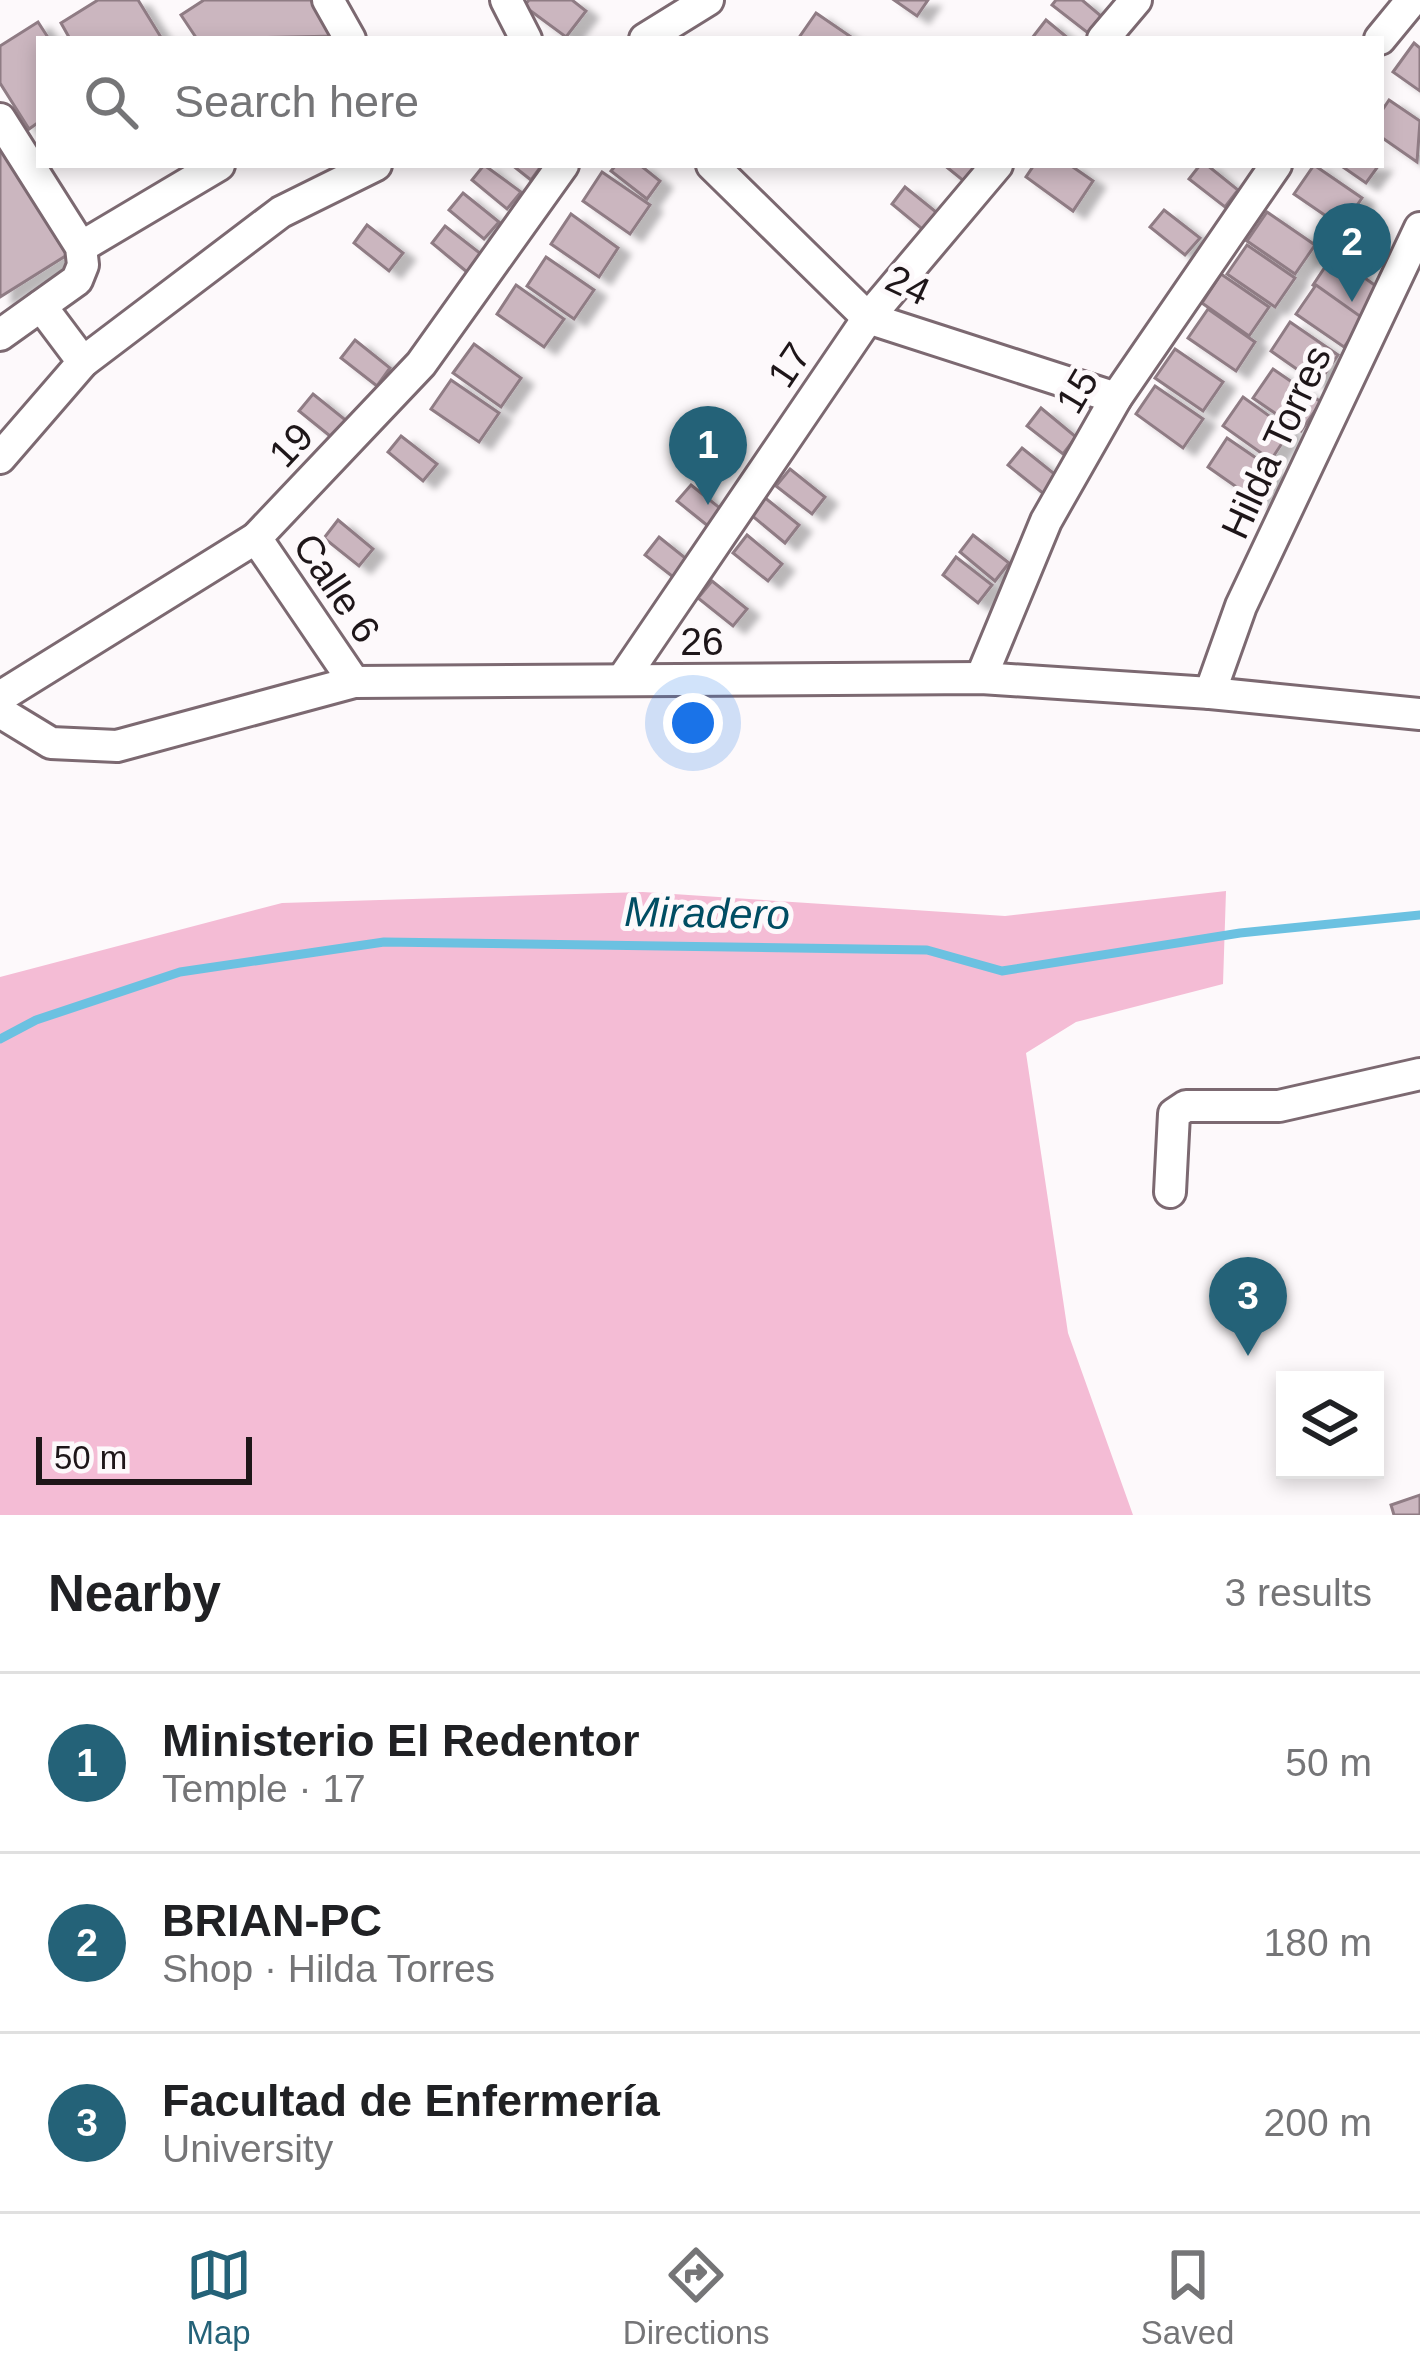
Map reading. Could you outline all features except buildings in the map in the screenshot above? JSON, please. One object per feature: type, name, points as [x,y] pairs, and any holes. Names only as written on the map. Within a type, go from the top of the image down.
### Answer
[{"type":"street","points":[[328,0],[348,36]]},
{"type":"street","points":[[506,0],[524,36]]},
{"type":"street","points":[[1106,36],[1136,0]]},
{"type":"street","points":[[1382,36],[1412,0]]},
{"type":"street","points":[[649,36],[707,2]]},
{"type":"street","points":[[0,119],[81,247],[83,266],[77,280],[0,335]]},
{"type":"street","points":[[81,247],[214,168]]},
{"type":"street","points":[[3,444],[83,362],[281,212],[370,168]]},
{"type":"street","name":"19","points":[[0,697],[256,538],[421,364],[561,168]]},
{"type":"street","name":"24","points":[[715,168],[868,318],[1116,398]]},
{"type":"street","name":"17","points":[[622,680],[868,318],[994,168]]},
{"type":"street","name":"15","points":[[981,679],[1046,521],[1116,398],[1274,168]]},
{"type":"street","name":"Hilda Torres","points":[[1210,693],[1241,607],[1420,228]]},
{"type":"street","points":[[41,306],[83,362]]},
{"type":"street","name":"Calle 6","points":[[256,538],[354,682]]},
{"type":"street","name":"26","points":[[0,712],[51,742],[117,746],[354,682],[981,679],[1210,693],[1420,714]]},
{"type":"street","points":[[1170,1192],[1174,1114],[1186,1106],[1279,1106],[1420,1074]]},
{"type":"shaded area","points":[[1226,891],[1223,984],[1076,1022],[1026,1053],[1068,1333],[1133,1515],[0,1515],[0,977],[282,903],[643,892],[1005,916]]},
{"type":"waterway","name":"Miradero","points":[[0,1039],[36,1020],[180,972],[384,942],[927,950],[1002,971],[1240,933],[1420,915]]},
{"type":"place","name":"BRIAN-PC","points":[[1352,302]]},
{"type":"place","name":"Ministerio El Redentor","points":[[708,505]]},
{"type":"place","name":"Facultad de Enfermería","points":[[1248,1356]]}]
